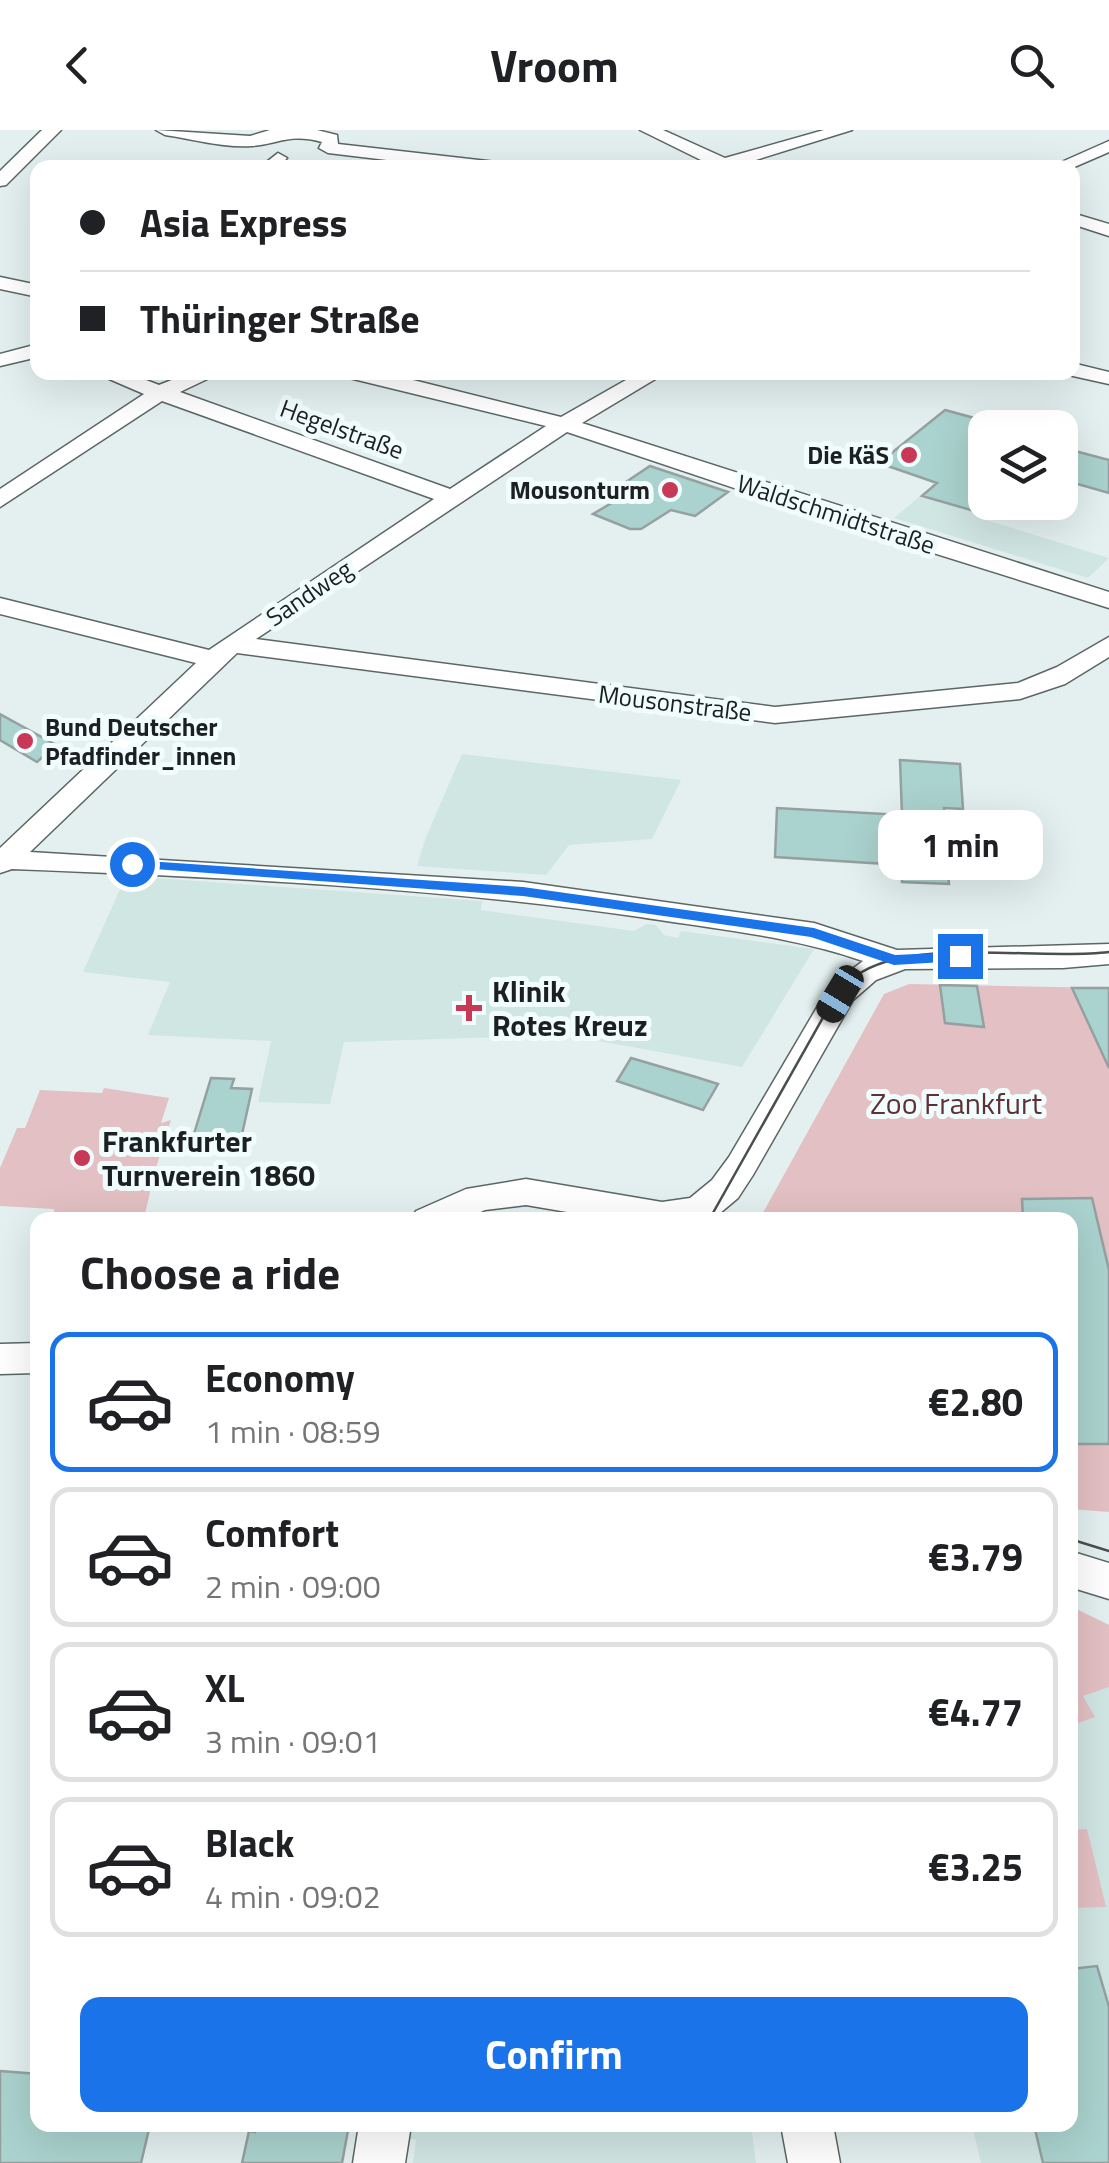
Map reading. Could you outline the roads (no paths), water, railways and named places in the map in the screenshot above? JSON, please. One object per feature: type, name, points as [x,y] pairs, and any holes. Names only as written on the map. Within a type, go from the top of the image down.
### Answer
[{"type":"street","points":[[6,184],[52,130]]},
{"type":"street","points":[[166,130],[252,141],[275,132],[309,131],[329,144],[446,160]]},
{"type":"street","points":[[648,130],[706,160]]},
{"type":"street","points":[[737,160],[831,131]]},
{"type":"street","points":[[329,144],[358,133]]},
{"type":"street","points":[[252,141],[251,150],[268,160]]},
{"type":"street","points":[[1075,160],[1109,146]]},
{"type":"street","points":[[1080,221],[1109,230]]},
{"type":"street","points":[[0,283],[30,289]]},
{"type":"street","points":[[0,360],[30,352]]},
{"type":"street","points":[[1080,371],[1109,378]]},
{"type":"street","name":"Hegelstraße","points":[[126,380],[450,497]]},
{"type":"street","points":[[0,500],[160,392],[191,380]]},
{"type":"street","name":"Waldschmidtstraße","points":[[385,380],[564,424],[872,527],[1109,600]]},
{"type":"street","name":"Sandweg","points":[[1,862],[222,652],[450,497],[564,424],[643,380]]},
{"type":"street","name":"Mousonstraße","points":[[0,606],[222,652],[775,714],[1020,692],[1049,684],[1109,645]]},
{"type":"street","points":[[1,862],[154,865],[523,891],[814,933],[894,960],[1109,954]]},
{"type":"street","points":[[690,1212],[700,1210],[725,1190],[840,994],[860,974],[894,960]]},
{"type":"street","points":[[447,1212],[479,1198],[526,1192],[655,1212]]},
{"type":"street","points":[[0,1359],[30,1358]]},
{"type":"street","points":[[1078,1571],[1109,1581]]},
{"type":"street","points":[[379,2163],[384,2132]]},
{"type":"street","points":[[808,2132],[814,2163]]},
{"type":"tram line","points":[[714,1212],[834,998],[856,976],[880,964],[942,953],[1109,952]]},
{"type":"tram line","points":[[1078,1541],[1109,1551]]},
{"type":"place","name":"Die KäS","points":[[909,455]]},
{"type":"place","name":"Mousonturm","points":[[670,490]]},
{"type":"place","name":"Bund Deutscher Pfadfinder_innen","points":[[25,741]]},
{"type":"place","name":"Klinik Rotes Kreuz","points":[[469,1008]]},
{"type":"place","name":"Frankfurter Turnverein 1860","points":[[82,1158]]},
{"type":"park label","name":"Zoo Frankfurt","points":[[956,1103]]}]
